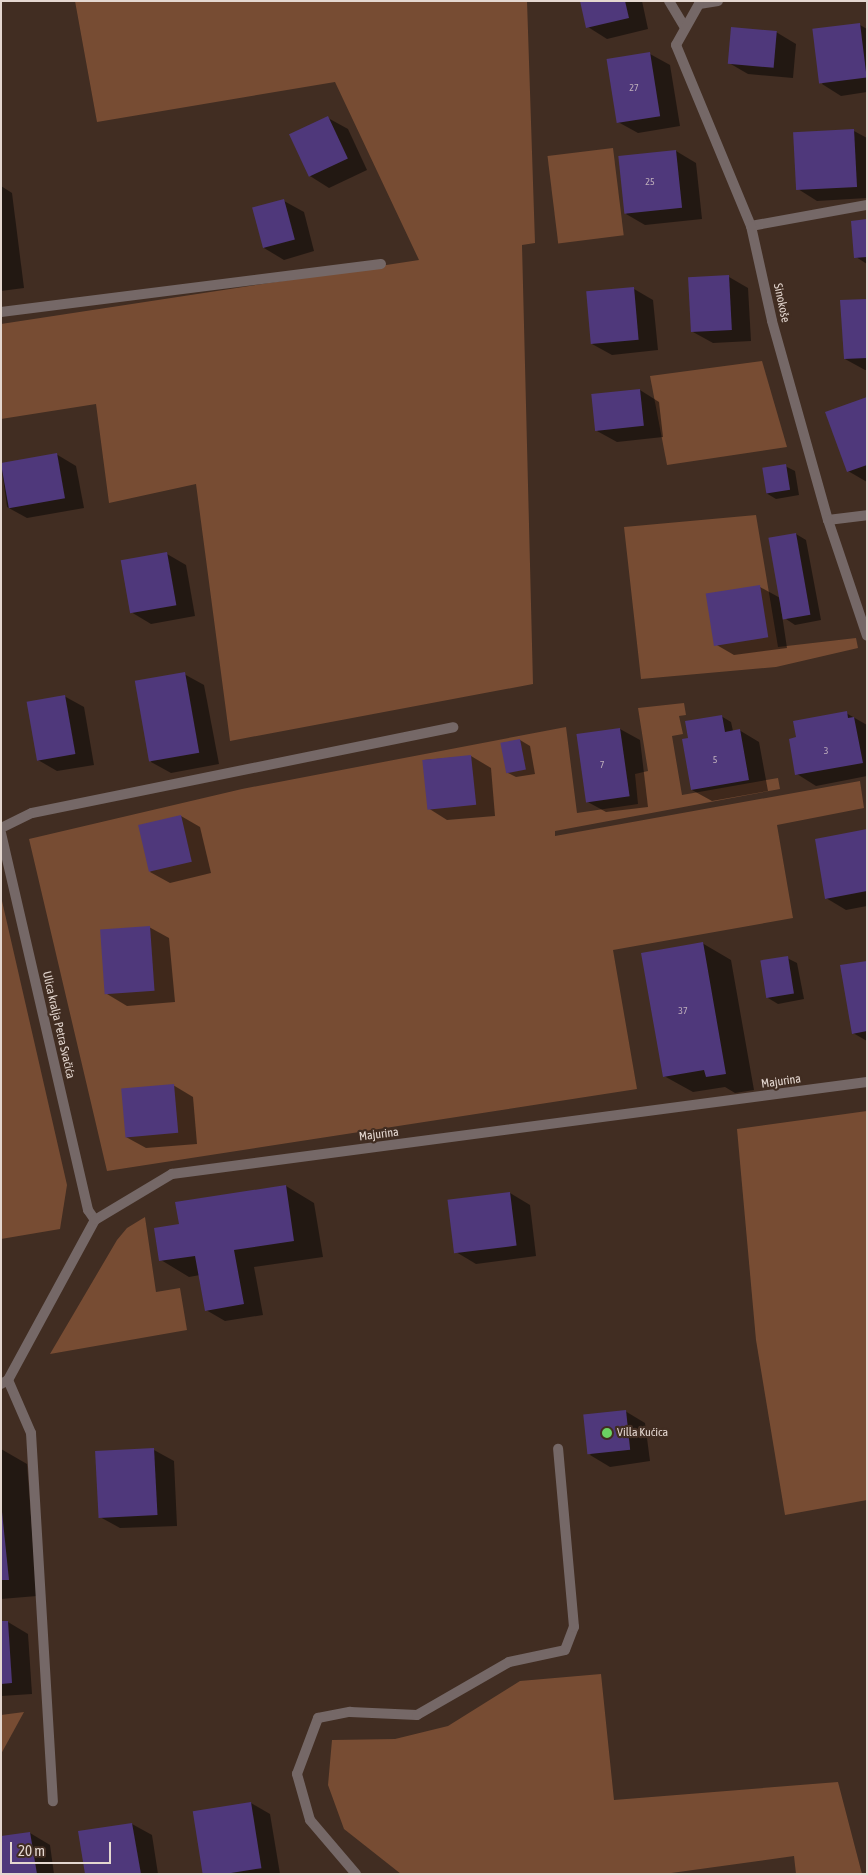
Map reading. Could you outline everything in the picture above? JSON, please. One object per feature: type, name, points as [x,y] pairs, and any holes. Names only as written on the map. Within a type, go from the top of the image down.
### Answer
[{"type":"street","points":[[669,1],[685,28]]},
{"type":"street","name":"Sinokoše","points":[[718,1],[699,4],[676,46],[751,226],[772,321],[828,520],[867,636]]},
{"type":"street","points":[[751,226],[867,205]]},
{"type":"street","points":[[1,312],[381,264]]},
{"type":"street","points":[[828,520],[867,514]]},
{"type":"street","points":[[1,828],[32,813],[453,726]]},
{"type":"street","name":"Ulica kralja Petra Svačića","points":[[1,833],[88,1210],[95,1220]]},
{"type":"street","name":"Majurina","points":[[95,1220],[172,1174],[867,1082]]},
{"type":"street","points":[[54,1801],[31,1432],[4,1382],[95,1220]]},
{"type":"street","points":[[356,1874],[310,1820],[297,1774],[318,1718],[350,1712],[417,1715],[508,1662],[565,1650],[574,1627],[558,1449]]},
{"type":"shaded area","points":[[75,1],[527,1],[535,243],[522,245],[533,684],[230,741],[196,484],[109,503],[96,404],[1,419],[1,324],[419,260],[335,82],[97,122]]},
{"type":"shaded area","points":[[613,148],[624,235],[558,243],[547,156]]},
{"type":"shaded area","points":[[762,361],[787,447],[667,465],[650,376]]},
{"type":"shaded area","points":[[756,515],[778,647],[856,638],[858,648],[776,667],[641,679],[624,527]]},
{"type":"shaded area","points":[[684,703],[686,715],[679,716],[683,734],[672,736],[682,795],[778,778],[780,789],[555,831],[555,836],[860,781],[864,808],[777,825],[793,918],[613,950],[637,1089],[107,1171],[29,839],[242,789],[566,727],[577,813],[638,804],[635,774],[648,771],[638,708]]},
{"type":"shaded area","points":[[2,901],[67,1185],[60,1229],[1,1239]]},
{"type":"shaded area","points":[[867,1111],[867,1500],[785,1515],[756,1340],[737,1129]]},
{"type":"shaded area","points":[[145,1217],[156,1292],[180,1288],[187,1330],[50,1354],[117,1240],[127,1228]]},
{"type":"shaded area","points":[[601,1674],[614,1800],[838,1782],[862,1874],[796,1874],[794,1856],[664,1874],[401,1874],[344,1829],[328,1785],[332,1740],[395,1739],[448,1726],[520,1681]]},
{"type":"shaded area","points":[[24,1712],[1,1754],[1,1715]]},
{"type":"building","points":[[580,1],[625,1],[629,18],[586,28]]},
{"type":"building","points":[[860,23],[867,78],[819,83],[812,29]]},
{"type":"building","points":[[731,27],[777,31],[774,68],[728,64]]},
{"type":"building","points":[[650,52],[660,116],[617,123],[607,59]]},
{"type":"building","points":[[328,116],[348,159],[309,177],[289,134]]},
{"type":"building","points":[[854,129],[857,187],[796,190],[793,132]]},
{"type":"building","points":[[676,150],[682,208],[624,214],[618,156]]},
{"type":"building","points":[[284,199],[295,240],[263,248],[252,208]]},
{"type":"building","points":[[867,219],[867,257],[854,258],[851,221]]},
{"type":"building","points":[[729,275],[732,330],[691,332],[688,277]]},
{"type":"building","points":[[634,287],[639,340],[591,344],[586,291]]},
{"type":"building","points":[[867,299],[867,358],[844,359],[840,300]]},
{"type":"building","points":[[640,389],[644,426],[595,431],[591,394]]},
{"type":"building","points":[[867,397],[867,465],[847,472],[825,412]]},
{"type":"building","points":[[57,453],[65,498],[9,508],[1,463]]},
{"type":"building","points":[[786,464],[790,490],[766,493],[762,468]]},
{"type":"building","points":[[796,533],[810,615],[783,620],[768,538]]},
{"type":"building","points":[[167,552],[176,605],[130,613],[121,560]]},
{"type":"building","points":[[760,585],[768,637],[714,646],[706,594]]},
{"type":"building","points":[[185,672],[199,753],[149,762],[135,681]]},
{"type":"building","points":[[65,695],[75,754],[37,761],[27,702]]},
{"type":"building","points":[[847,711],[848,718],[854,717],[863,763],[795,775],[789,739],[796,737],[793,721]]},
{"type":"building","points":[[722,715],[725,732],[740,729],[749,780],[691,790],[682,739],[688,738],[685,721]]},
{"type":"building","points":[[620,728],[630,796],[586,802],[576,734]]},
{"type":"building","points":[[520,739],[526,769],[506,773],[500,743]]},
{"type":"building","points":[[471,755],[476,805],[427,810],[422,760]]},
{"type":"building","points":[[181,815],[192,862],[149,872],[138,825]]},
{"type":"building","points":[[867,829],[867,891],[825,899],[815,839]]},
{"type":"building","points":[[150,926],[155,991],[105,994],[100,929]]},
{"type":"building","points":[[703,942],[726,1074],[706,1077],[704,1070],[663,1077],[641,953]]},
{"type":"building","points":[[788,956],[794,994],[766,998],[760,960]]},
{"type":"building","points":[[867,961],[867,1031],[852,1034],[840,965]]},
{"type":"building","points":[[174,1084],[178,1133],[125,1137],[121,1089]]},
{"type":"building","points":[[286,1185],[294,1241],[234,1250],[244,1304],[205,1311],[195,1256],[159,1261],[154,1228],[179,1224],[175,1202]]},
{"type":"building","points":[[510,1192],[517,1246],[454,1253],[447,1200]]},
{"type":"building","name":"Villa Kućica","points":[[626,1410],[630,1450],[587,1454],[583,1414]]},
{"type":"building","points":[[154,1448],[158,1515],[99,1518],[95,1451]]},
{"type":"building","points":[[1,1502],[9,1580],[1,1580]]},
{"type":"building","points":[[1,1621],[8,1621],[12,1683],[1,1684]]},
{"type":"building","points":[[251,1802],[261,1868],[225,1874],[203,1874],[193,1811]]},
{"type":"building","points":[[132,1823],[141,1874],[85,1874],[78,1831]]},
{"type":"building","points":[[30,1832],[37,1874],[1,1874],[1,1836]]},
{"type":"place","name":"Villa Kućica","points":[[607,1433]]}]
